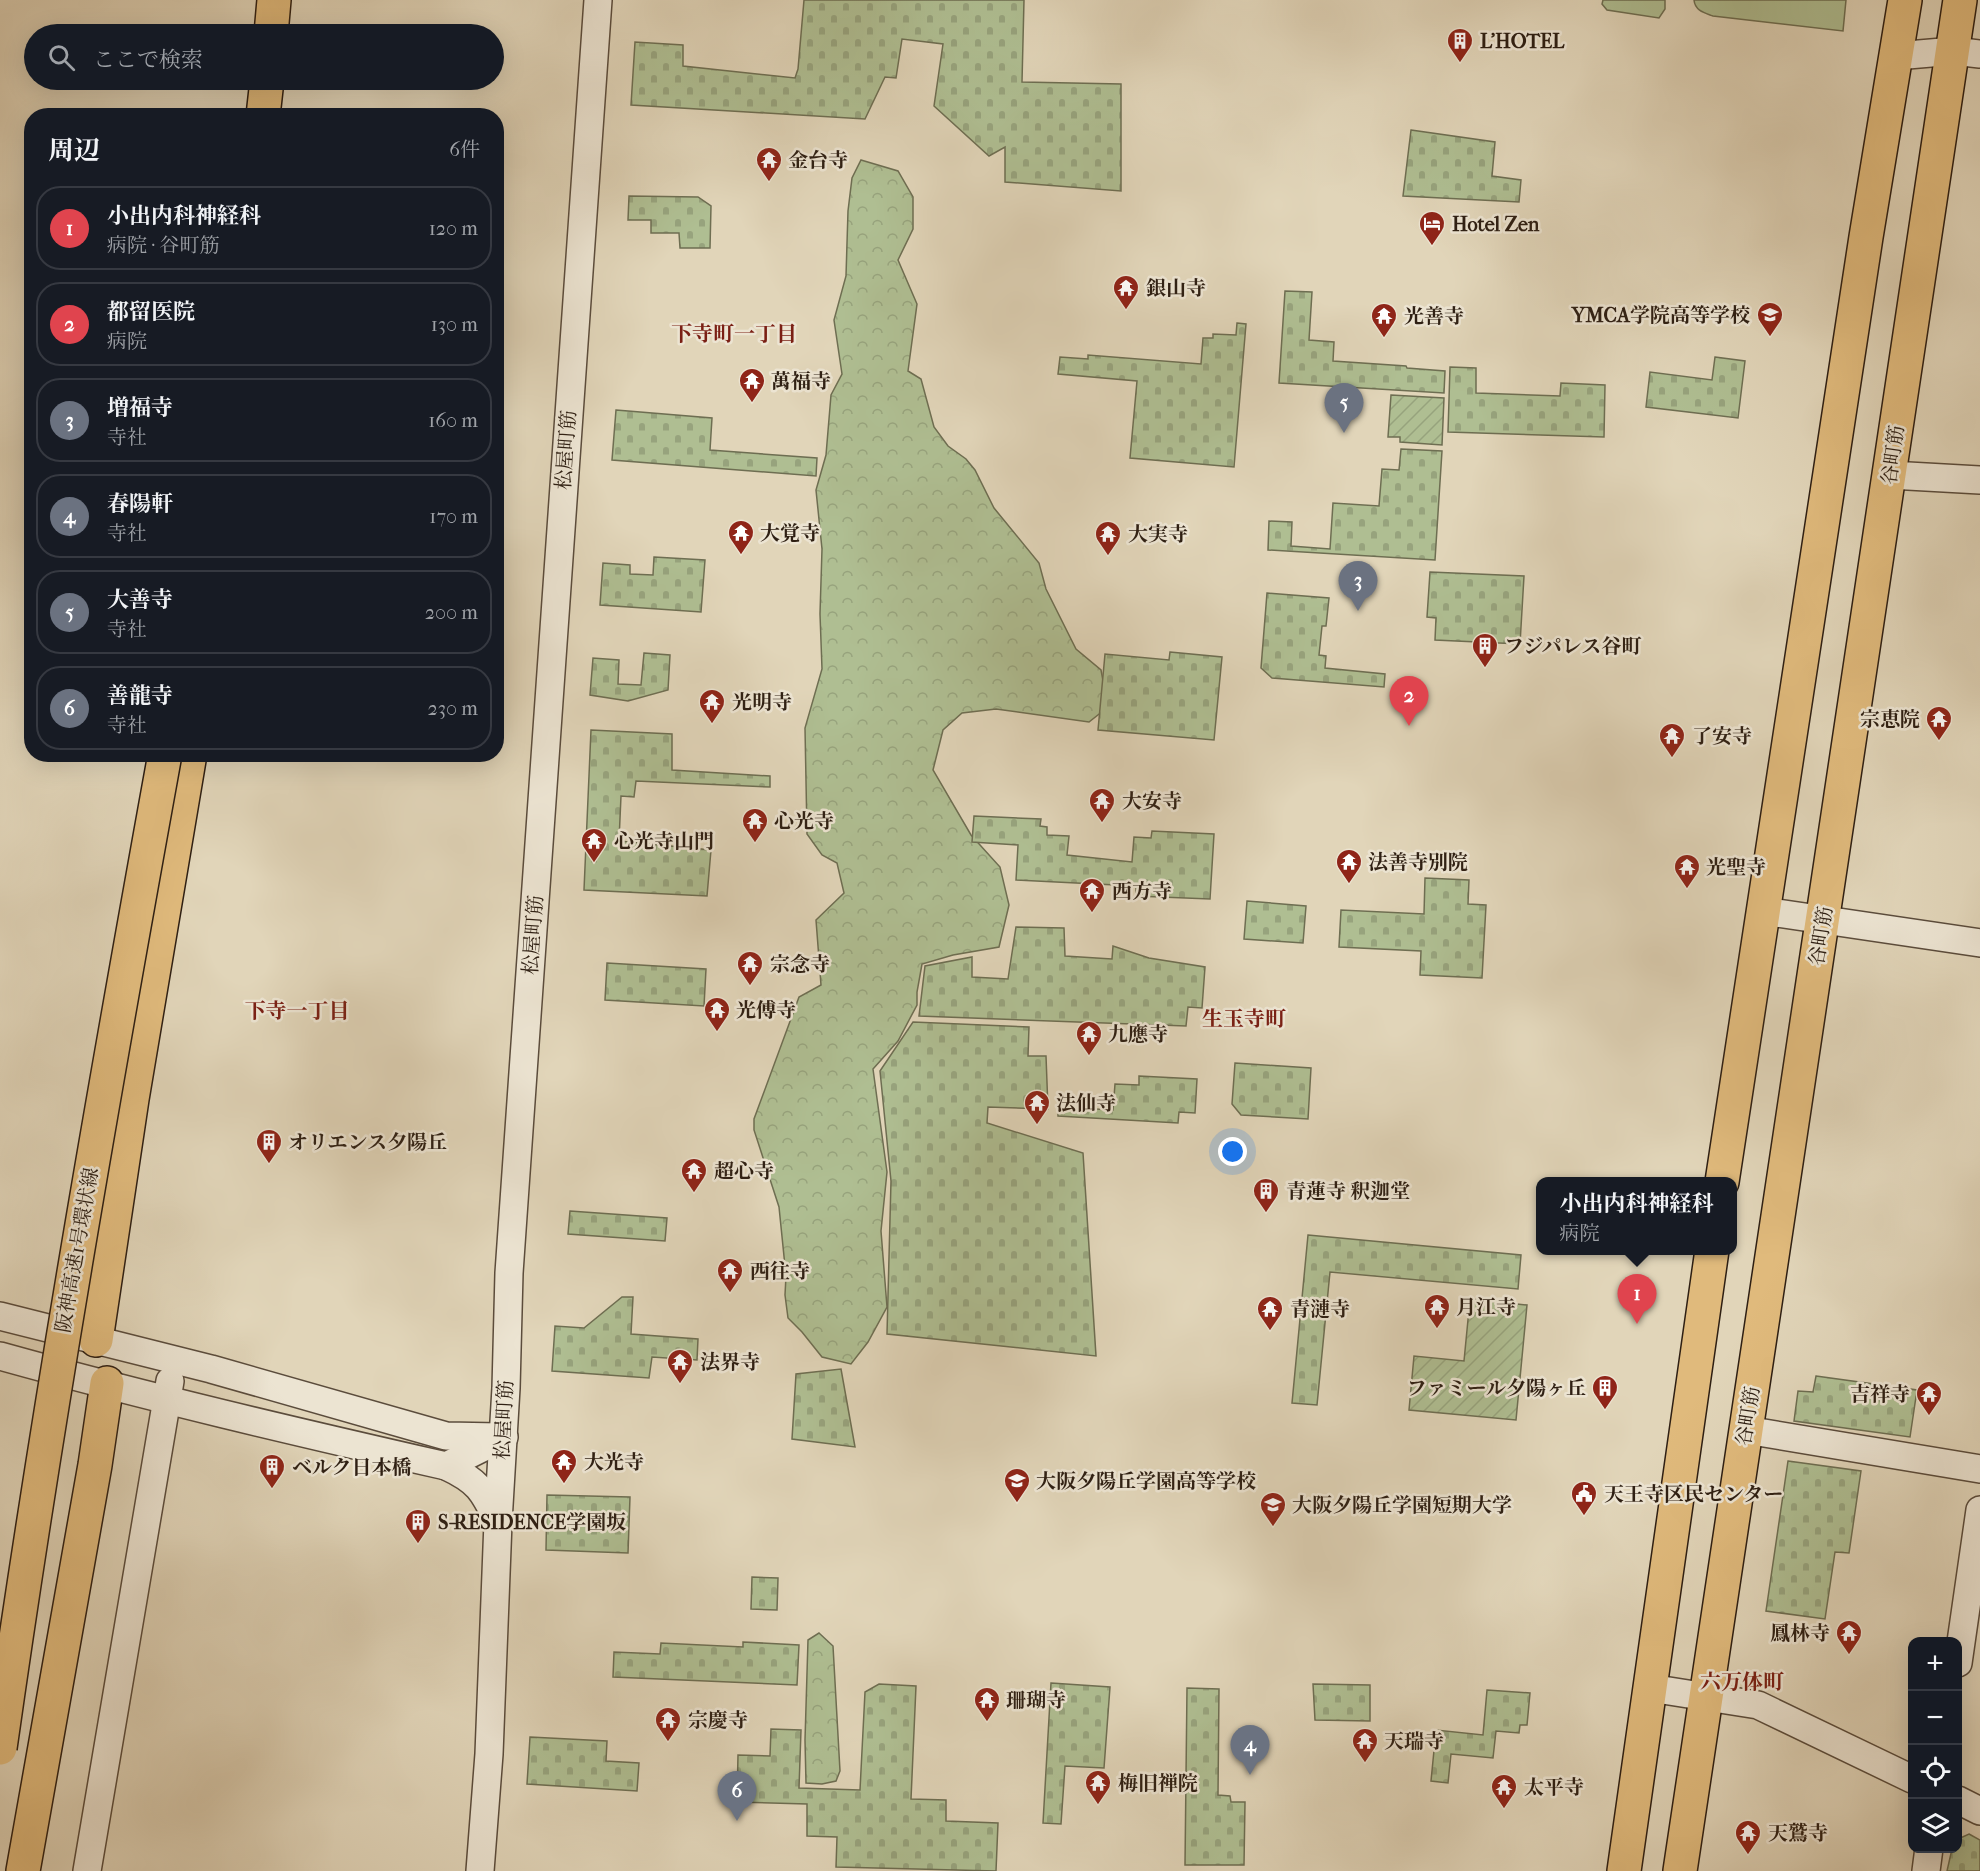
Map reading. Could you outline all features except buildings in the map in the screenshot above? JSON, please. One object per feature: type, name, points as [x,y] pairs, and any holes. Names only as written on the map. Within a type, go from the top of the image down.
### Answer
[{"type":"main road","points":[[272,24],[274,0]]},
{"type":"main road","points":[[1723,1177],[1862,260],[1905,0]]},
{"type":"main road","name":"谷町筋","points":[[1680,1871],[1890,475],[1967,53],[1963,2]]},
{"type":"main road","points":[[264,108],[266,90]]},
{"type":"main road","name":"阪神高速1号環状線","points":[[0,1748],[70,1288],[164,762]]},
{"type":"main road","points":[[96,1340],[132,1100],[189,762]]},
{"type":"main road","points":[[1624,1871],[1711,1255]]},
{"type":"main road","points":[[23,1871],[95,1465],[107,1383]]},
{"type":"street","name":"松屋町筋","points":[[480,1871],[489,1754],[511,1250],[598,0]]},
{"type":"street","points":[[1896,56],[1967,53]]},
{"type":"street","points":[[1890,475],[1980,480]]},
{"type":"street","points":[[1763,911],[1980,943]]},
{"type":"street","points":[[0,1316],[211,1369],[446,1437],[504,1437]]},
{"type":"street","points":[[0,1356],[71,1376],[446,1466],[463,1474],[476,1484],[486,1497],[498,1522]]},
{"type":"street","points":[[87,1871],[174,1360]]},
{"type":"street","points":[[1746,1430],[1980,1469]]},
{"type":"street","points":[[446,1466],[504,1437]]},
{"type":"street","points":[[1962,1637],[1980,1510]]},
{"type":"street","points":[[1650,1688],[1758,1705],[1908,1777]]},
{"type":"street","points":[[1962,1802],[1980,1811]]},
{"type":"street","points":[[1926,1871],[1928,1853]]},
{"type":"green space","points":[[804,0],[1024,0],[1022,82],[1121,84],[1121,191],[1005,182],[1005,147],[989,156],[934,106],[943,44],[902,39],[896,78],[885,77],[865,119],[631,105],[635,42],[683,45],[683,66],[795,78],[798,69]]},
{"type":"green space","points":[[1603,0],[1665,0],[1665,9],[1659,18],[1607,10],[1602,4]]},
{"type":"green space","points":[[1694,0],[1846,0],[1843,31],[1713,16],[1698,9]]},
{"type":"green space","points":[[1411,130],[1495,142],[1492,176],[1521,180],[1519,202],[1403,196]]},
{"type":"green space","points":[[861,160],[898,171],[913,197],[913,229],[898,260],[917,304],[908,371],[921,379],[934,427],[948,446],[966,459],[975,470],[994,508],[1039,563],[1046,589],[1076,649],[1101,670],[1108,707],[1089,722],[996,709],[962,713],[943,730],[933,770],[971,835],[1000,867],[1009,905],[999,947],[953,955],[922,964],[917,1005],[898,1041],[873,1069],[887,1172],[881,1231],[887,1307],[868,1342],[851,1364],[822,1357],[788,1318],[779,1207],[754,1130],[754,1119],[799,997],[821,985],[816,920],[844,893],[837,863],[822,855],[807,834],[805,728],[822,669],[820,614],[822,549],[816,490],[826,455],[831,395],[842,374],[834,320],[846,276],[848,211],[852,178]]},
{"type":"green space","points":[[629,196],[698,197],[711,206],[710,248],[680,248],[679,233],[651,233],[651,220],[628,220]]},
{"type":"green space","points":[[1285,291],[1312,292],[1309,340],[1334,342],[1333,361],[1445,371],[1444,393],[1279,383]]},
{"type":"green space","points":[[1237,323],[1246,324],[1234,467],[1130,458],[1137,381],[1058,374],[1060,357],[1088,359],[1088,355],[1201,364],[1203,338],[1213,338],[1213,334],[1236,335]]},
{"type":"green space","points":[[1715,357],[1745,361],[1738,418],[1646,407],[1650,372],[1712,380]]},
{"type":"green space","points":[[1450,367],[1476,368],[1476,393],[1560,396],[1561,383],[1605,385],[1604,437],[1448,432]]},
{"type":"green space","points":[[1391,395],[1444,398],[1442,445],[1400,442],[1400,437],[1388,437]]},
{"type":"green space","points":[[616,410],[712,418],[710,450],[817,458],[816,476],[612,460]]},
{"type":"green space","points":[[1401,449],[1442,451],[1435,560],[1268,550],[1269,521],[1292,522],[1291,546],[1330,549],[1333,503],[1379,506],[1382,469],[1399,470]]},
{"type":"green space","points":[[654,557],[705,560],[701,612],[600,605],[603,563],[630,565],[630,574],[653,575]]},
{"type":"green space","points":[[1430,572],[1524,576],[1520,644],[1435,640],[1436,618],[1427,617]]},
{"type":"green space","points":[[1267,593],[1329,598],[1326,626],[1322,626],[1319,655],[1326,656],[1325,668],[1385,674],[1384,687],[1272,678],[1261,668]]},
{"type":"green space","points":[[1170,652],[1222,657],[1214,740],[1098,730],[1105,654],[1169,660]]},
{"type":"green space","points":[[644,653],[670,655],[668,690],[628,701],[590,695],[593,658],[619,660],[618,684],[641,685]]},
{"type":"green space","points":[[591,730],[672,734],[672,770],[770,776],[770,787],[636,781],[634,797],[621,796],[619,841],[711,850],[707,896],[584,890]]},
{"type":"green space","points":[[974,816],[1041,819],[1040,826],[1047,827],[1047,835],[1069,836],[1067,855],[1132,862],[1134,837],[1151,838],[1152,831],[1214,834],[1210,899],[1136,896],[1136,886],[1016,880],[1018,845],[972,842]]},
{"type":"green space","points":[[1425,878],[1469,880],[1468,904],[1486,905],[1482,978],[1420,975],[1421,951],[1339,947],[1341,910],[1424,914]]},
{"type":"green space","points":[[1247,901],[1306,906],[1303,943],[1244,939]]},
{"type":"green space","points":[[1016,927],[1064,928],[1065,956],[1112,959],[1113,946],[1149,958],[1205,967],[1202,1008],[1188,1007],[1186,1026],[919,1016],[925,966],[972,957],[972,977],[1008,979]]},
{"type":"green space","points":[[607,963],[706,969],[704,1006],[605,1000]]},
{"type":"green space","points":[[913,1022],[1029,1027],[1028,1056],[1046,1056],[1048,1109],[988,1107],[987,1123],[1083,1153],[1096,1356],[887,1334],[891,1181],[880,1071]]},
{"type":"green space","points":[[1235,1063],[1311,1068],[1308,1119],[1241,1115],[1232,1104]]},
{"type":"green space","points":[[1139,1076],[1197,1079],[1195,1113],[1179,1112],[1178,1123],[1058,1116],[1058,1107],[1113,1110],[1115,1084],[1139,1085]]},
{"type":"green space","points":[[570,1211],[667,1218],[665,1241],[568,1234]]},
{"type":"green space","points":[[1308,1235],[1521,1255],[1518,1289],[1330,1272],[1317,1405],[1292,1403]]},
{"type":"green space","points":[[622,1297],[633,1297],[631,1334],[698,1339],[697,1360],[652,1357],[649,1378],[552,1371],[555,1326],[584,1328]]},
{"type":"green space","points":[[1470,1299],[1527,1305],[1516,1420],[1409,1410],[1414,1356],[1464,1361]]},
{"type":"green space","points":[[841,1369],[855,1447],[792,1439],[796,1374]]},
{"type":"green space","points":[[1816,1376],[1917,1390],[1910,1437],[1794,1421],[1798,1391],[1813,1392]]},
{"type":"green space","points":[[1788,1461],[1861,1471],[1849,1553],[1835,1552],[1825,1619],[1766,1611]]},
{"type":"green space","points":[[547,1495],[630,1497],[628,1553],[546,1550]]},
{"type":"green space","points":[[752,1577],[778,1578],[777,1610],[751,1609]]},
{"type":"green space","points":[[819,1633],[833,1646],[840,1771],[836,1781],[822,1784],[806,1783],[805,1740],[808,1640]]},
{"type":"green space","points":[[743,1642],[799,1645],[797,1685],[613,1677],[614,1652],[660,1654],[661,1643],[743,1647]]},
{"type":"green space","points":[[1051,1683],[1110,1687],[1104,1768],[1065,1766],[1061,1824],[1043,1823]]},
{"type":"green space","points":[[879,1684],[916,1686],[911,1799],[946,1800],[946,1821],[998,1823],[996,1871],[836,1867],[837,1837],[807,1836],[807,1804],[737,1802],[738,1755],[770,1756],[771,1729],[801,1730],[799,1788],[860,1790],[865,1692]]},
{"type":"green space","points":[[1313,1684],[1370,1685],[1370,1721],[1315,1720]]},
{"type":"green space","points":[[1187,1688],[1219,1689],[1218,1795],[1230,1796],[1231,1802],[1245,1802],[1244,1865],[1185,1865]]},
{"type":"green space","points":[[1487,1690],[1530,1693],[1527,1725],[1520,1725],[1519,1733],[1496,1731],[1493,1758],[1451,1754],[1448,1783],[1431,1781],[1436,1730],[1483,1735]]},
{"type":"green space","points":[[530,1737],[607,1741],[606,1761],[639,1763],[637,1791],[527,1784]]},
{"type":"green space","points":[[1969,1834],[1980,1840],[1980,1871],[1947,1871],[1951,1853],[1962,1853],[1962,1837]]},
{"type":"place","name":"L'HOTEL","points":[[1460,64]]},
{"type":"place","name":"金台寺","points":[[769,183]]},
{"type":"place","name":"Hotel Zen","points":[[1432,247]]},
{"type":"place","name":"銀山寺","points":[[1126,311]]},
{"type":"place","name":"YMCA学院高等学校","points":[[1770,338]]},
{"type":"place","name":"光善寺","points":[[1384,339]]},
{"type":"place","name":"萬福寺","points":[[752,404]]},
{"type":"place","name":"大善寺","points":[[1344,433]]},
{"type":"place","name":"大覚寺","points":[[741,556]]},
{"type":"place","name":"大実寺","points":[[1108,557]]},
{"type":"place","name":"増福寺","points":[[1358,611]]},
{"type":"place","name":"フジパレス谷町","points":[[1485,669]]},
{"type":"place","name":"光明寺","points":[[712,725]]},
{"type":"place","name":"都留医院","points":[[1409,726]]},
{"type":"place","name":"宗恵院","points":[[1939,742]]},
{"type":"place","name":"了安寺","points":[[1672,759]]},
{"type":"place","name":"大安寺","points":[[1102,824]]},
{"type":"place","name":"心光寺","points":[[755,844]]},
{"type":"place","name":"心光寺山門","points":[[594,864]]},
{"type":"place","name":"法善寺別院","points":[[1349,885]]},
{"type":"place","name":"光聖寺","points":[[1687,890]]},
{"type":"place","name":"西方寺","points":[[1092,914]]},
{"type":"place","name":"宗念寺","points":[[750,987]]},
{"type":"place","name":"光傅寺","points":[[717,1033]]},
{"type":"place","name":"九應寺","points":[[1089,1057]]},
{"type":"place","name":"法仙寺","points":[[1037,1126]]},
{"type":"place","name":"オリエンス夕陽丘","points":[[269,1165]]},
{"type":"place","name":"超心寺","points":[[694,1194]]},
{"type":"place","name":"青蓮寺 釈迦堂","points":[[1266,1214]]},
{"type":"place","name":"西往寺","points":[[730,1294]]},
{"type":"place","name":"小出内科神経科","points":[[1637,1324]]},
{"type":"place","name":"月江寺","points":[[1437,1330]]},
{"type":"place","name":"青漣寺","points":[[1270,1332]]},
{"type":"place","name":"法界寺","points":[[680,1385]]},
{"type":"place","name":"ファミール夕陽ヶ丘","points":[[1605,1411]]},
{"type":"place","name":"吉祥寺","points":[[1929,1417]]},
{"type":"place","name":"大光寺","points":[[564,1485]]},
{"type":"place","name":"ベルク日本橋","points":[[272,1490]]},
{"type":"place","name":"大阪夕陽丘学園高等学校","points":[[1017,1504]]},
{"type":"place","name":"天王寺区民センター","points":[[1584,1517]]},
{"type":"place","name":"大阪夕陽丘学園短期大学","points":[[1273,1528]]},
{"type":"place","name":"S-RESIDENCE学園坂","points":[[418,1545]]},
{"type":"place","name":"鳳林寺","points":[[1849,1656]]},
{"type":"place","name":"珊瑚寺","points":[[987,1723]]},
{"type":"place","name":"宗慶寺","points":[[668,1743]]},
{"type":"place","name":"天瑞寺","points":[[1365,1764]]},
{"type":"place","name":"春陽軒","points":[[1250,1775]]},
{"type":"place","name":"梅旧禅院","points":[[1098,1806]]},
{"type":"place","name":"太平寺","points":[[1504,1810]]},
{"type":"place","name":"善龍寺","points":[[737,1821]]},
{"type":"place","name":"天鷲寺","points":[[1748,1856]]},
{"type":"district","name":"下寺町一丁目","points":[[734,334]]},
{"type":"district","name":"下寺一丁目","points":[[297,1011]]},
{"type":"district","name":"生玉寺町","points":[[1244,1019]]},
{"type":"district","name":"六万体町","points":[[1742,1682]]}]
